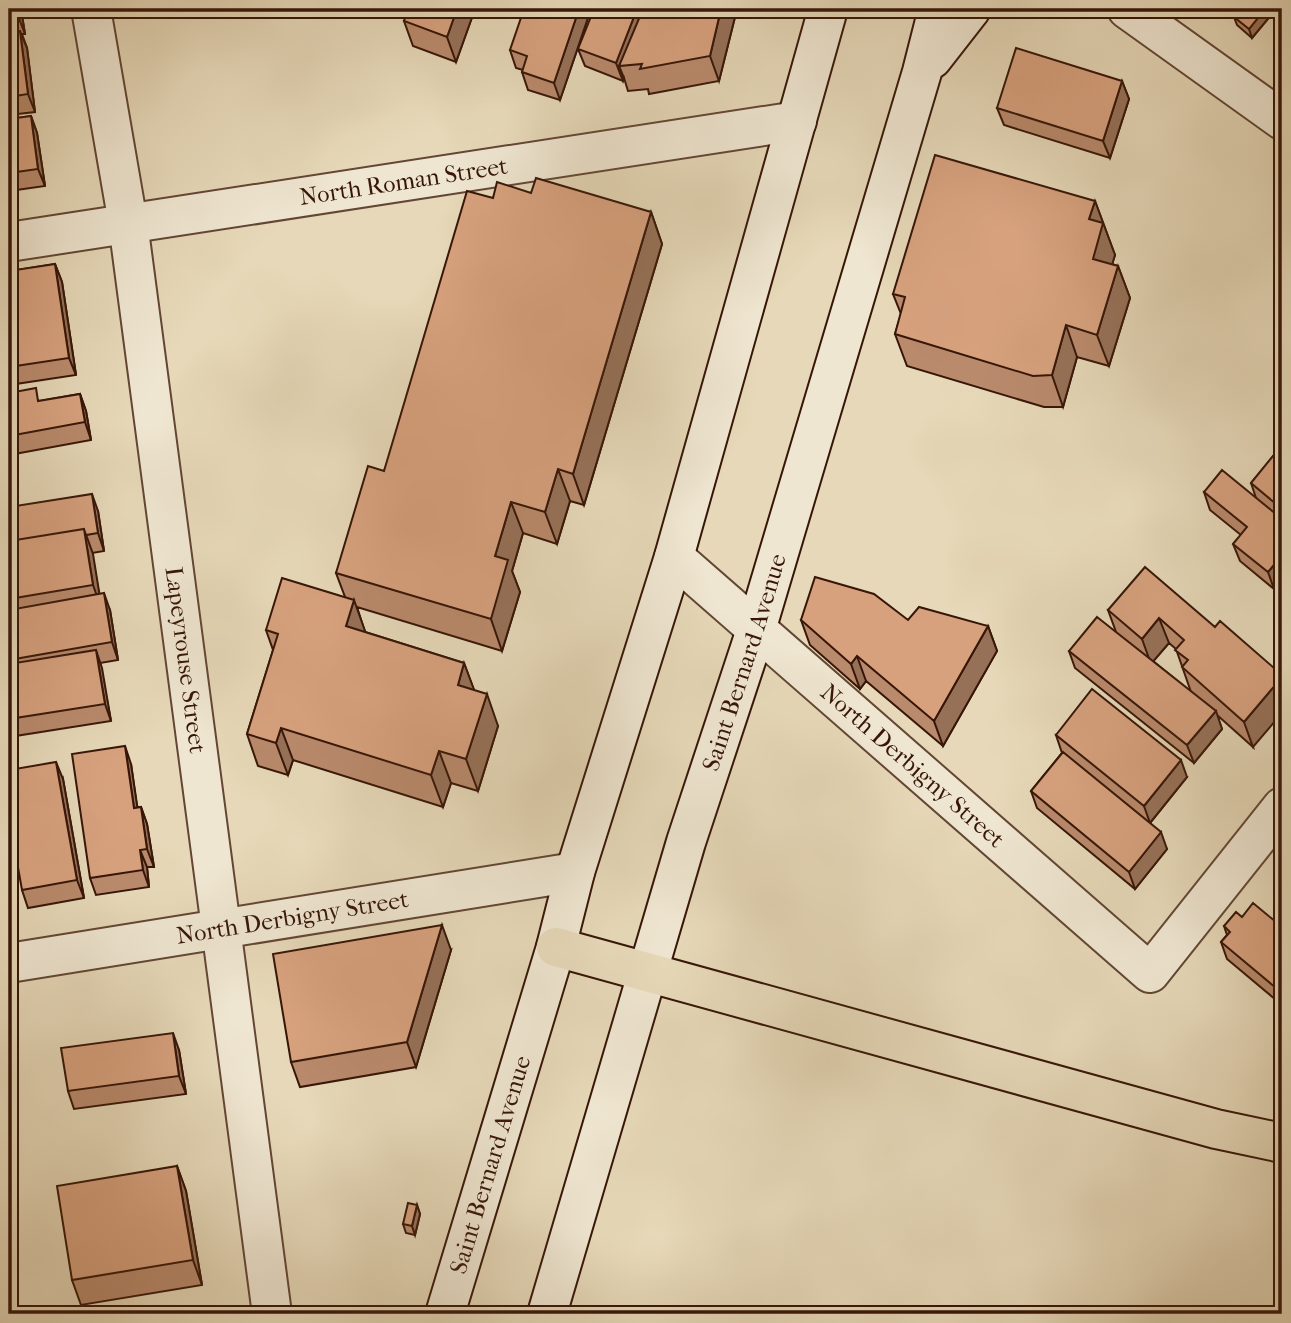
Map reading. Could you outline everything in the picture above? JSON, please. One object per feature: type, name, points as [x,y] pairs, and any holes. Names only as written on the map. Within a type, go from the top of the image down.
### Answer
[{"type":"highway","points":[[556,947],[1216,1129],[1282,1143]]},
{"type":"street","name":"Lapeyrouse Street","points":[[91,9],[128,223],[272,1314]]},
{"type":"street","name":"Saint Bernard Avenue","points":[[443,1310],[556,947],[575,872],[674,558],[828,9]]},
{"type":"street","name":"Saint Bernard Avenue","points":[[547,1314],[647,972],[756,629],[922,72],[938,9]]},
{"type":"street","points":[[922,72],[971,9]]},
{"type":"street","points":[[1127,9],[1282,120]]},
{"type":"street","name":"North Roman Street","points":[[9,242],[797,121]]},
{"type":"street","name":"North Derbigny Street","points":[[674,558],[1150,973],[1282,807]]},
{"type":"street","name":"North Derbigny Street","points":[[9,963],[575,872]]},
{"type":"building","points":[[9,9],[17,9],[18,16],[9,18]]},
{"type":"building","points":[[408,9],[457,9],[447,37],[404,21]]},
{"type":"building","points":[[524,9],[579,9],[554,83],[522,72],[527,56],[510,50]]},
{"type":"building","points":[[594,9],[637,9],[616,63],[578,49]]},
{"type":"building","points":[[643,9],[721,9],[710,56],[640,69],[642,64],[619,66]]},
{"type":"building","points":[[1240,9],[1265,9],[1249,29],[1234,17]]},
{"type":"building","points":[[20,31],[28,94],[9,97],[9,32]]},
{"type":"building","points":[[1016,48],[1122,81],[1103,141],[997,108]]},
{"type":"building","points":[[31,116],[38,169],[9,173],[9,119]]},
{"type":"building","points":[[935,155],[1095,201],[1089,219],[1103,223],[1093,259],[1118,266],[1097,335],[1066,325],[1052,375],[1033,376],[895,334],[905,297],[893,294]]},
{"type":"building","points":[[536,178],[651,212],[573,474],[558,469],[545,512],[511,502],[495,556],[508,560],[491,619],[336,573],[368,466],[384,471],[467,191],[493,198],[497,182],[531,193]]},
{"type":"building","points":[[55,264],[69,358],[9,367],[9,271]]},
{"type":"building","points":[[36,388],[38,401],[80,394],[85,422],[9,436],[9,393]]},
{"type":"building","points":[[1282,445],[1282,509],[1251,483]]},
{"type":"building","points":[[1222,470],[1282,519],[1282,574],[1273,566],[1268,572],[1233,544],[1247,527],[1204,492]]},
{"type":"building","points":[[92,494],[98,533],[86,535],[84,529],[9,541],[9,507]]},
{"type":"building","points":[[84,529],[93,585],[9,599],[9,541]]},
{"type":"building","points":[[1145,567],[1215,627],[1220,621],[1282,675],[1244,722],[1182,667],[1188,660],[1175,650],[1184,640],[1159,618],[1142,639],[1108,610]]},
{"type":"building","points":[[815,577],[874,594],[908,620],[919,607],[988,626],[934,721],[857,656],[851,664],[801,620]]},
{"type":"building","points":[[282,578],[354,600],[346,626],[464,663],[458,685],[487,694],[466,759],[439,751],[431,775],[281,728],[276,743],[247,734],[278,634],[266,630]]},
{"type":"building","points":[[104,593],[112,642],[9,660],[9,610]]},
{"type":"building","points":[[1097,617],[1216,711],[1187,745],[1069,651]]},
{"type":"building","points":[[96,650],[105,704],[9,719],[9,664]]},
{"type":"building","points":[[1092,689],[1181,760],[1144,806],[1056,735]]},
{"type":"building","points":[[125,746],[134,808],[141,807],[147,849],[140,850],[143,870],[90,878],[72,754]]},
{"type":"building","points":[[1063,752],[1161,832],[1129,872],[1031,791]]},
{"type":"building","points":[[56,762],[77,880],[22,890],[9,817],[9,770]]},
{"type":"building","points":[[1253,903],[1282,927],[1282,993],[1221,942],[1230,932],[1224,926],[1236,912],[1242,917]]},
{"type":"building","points":[[442,925],[407,1042],[291,1062],[273,954]]},
{"type":"building","points":[[173,1033],[179,1076],[68,1091],[61,1048]]},
{"type":"building","points":[[177,1166],[193,1260],[72,1280],[57,1186]]},
{"type":"building","points":[[408,1203],[417,1205],[412,1226],[403,1224]]}]
